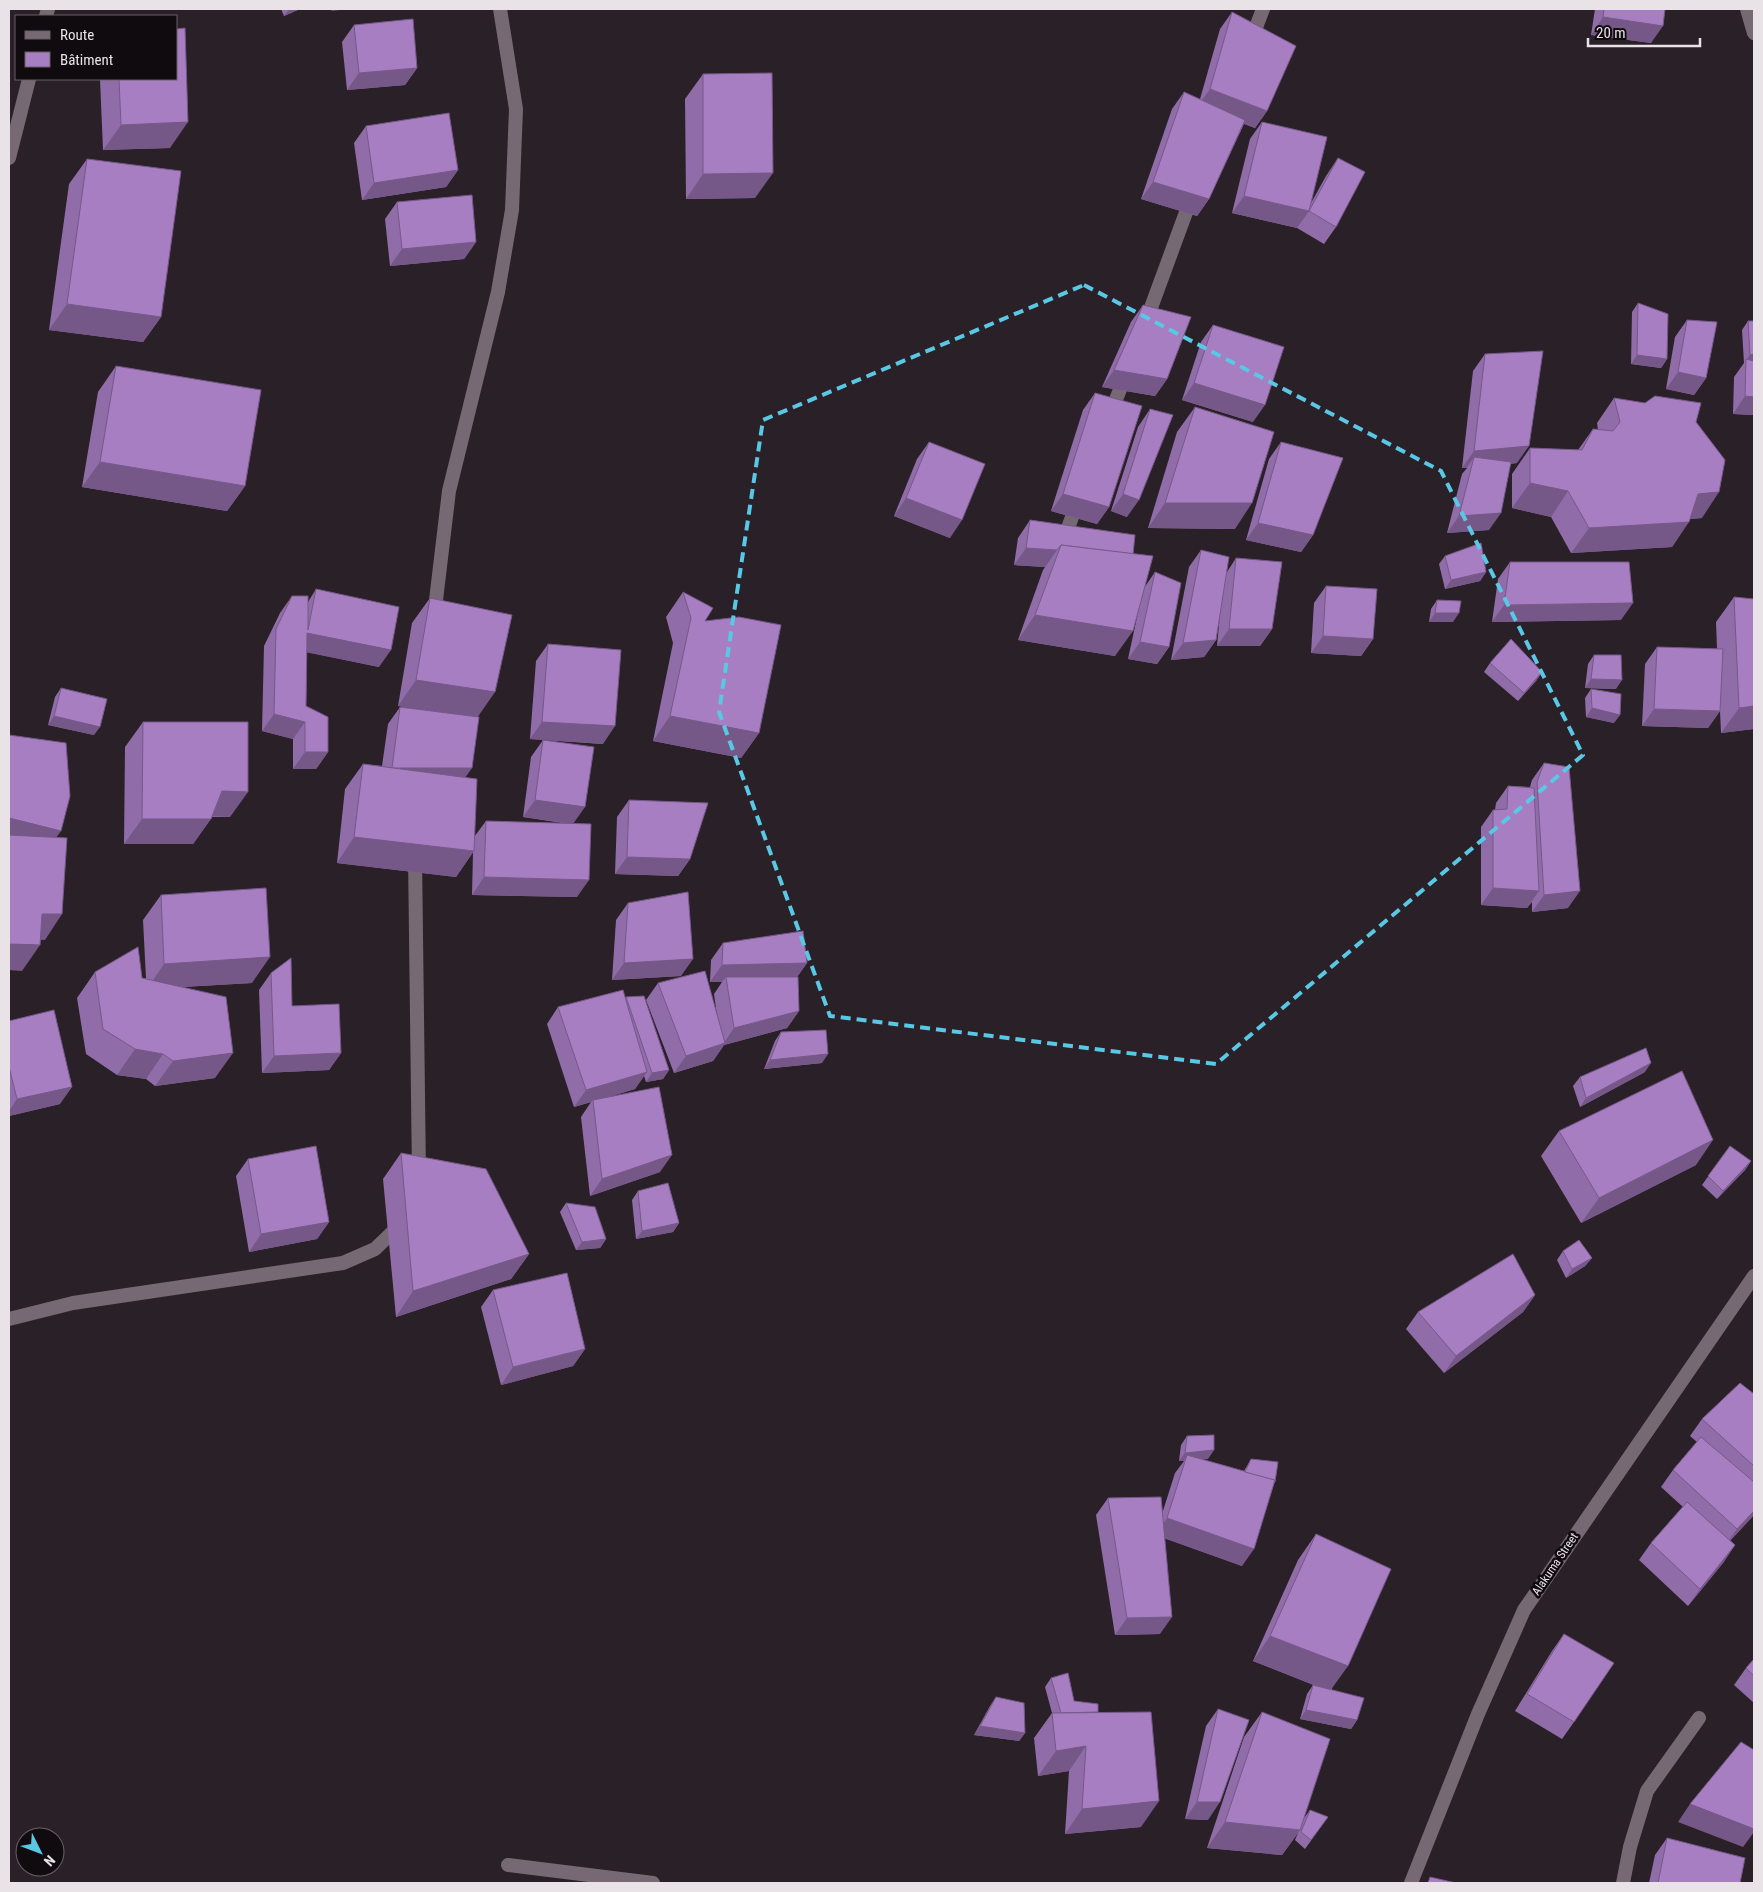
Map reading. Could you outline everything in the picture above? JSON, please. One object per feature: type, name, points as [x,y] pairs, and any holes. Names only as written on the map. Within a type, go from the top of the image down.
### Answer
[{"type":"street","points":[[433,628],[449,491],[498,292],[512,210],[516,109],[500,9]]},
{"type":"street","points":[[1245,55],[1262,9]]},
{"type":"street","points":[[1747,9],[1754,33]]},
{"type":"street","points":[[9,158],[30,80]]},
{"type":"street","points":[[1138,341],[1197,184]]},
{"type":"street","points":[[1107,424],[1131,360]]},
{"type":"street","points":[[1058,554],[1083,489]]},
{"type":"street","points":[[415,845],[420,1170],[417,1190]]},
{"type":"street","points":[[9,1319],[74,1303],[343,1263],[376,1249],[402,1224],[411,1208]]},
{"type":"street","name":"Alakuma Street","points":[[1411,1883],[1478,1714],[1524,1610],[1754,1276]]},
{"type":"street","points":[[1624,1883],[1630,1847],[1647,1791],[1699,1718]]},
{"type":"street","points":[[508,1865],[653,1883]]},
{"type":"highlighted area","points":[[1084,285],[1441,471],[1583,755],[1216,1064],[830,1016],[719,712],[763,420]]},
{"type":"building","points":[[1604,9],[1665,9],[1663,26],[1603,17]]},
{"type":"building","points":[[1232,12],[1296,46],[1267,111],[1210,89]]},
{"type":"building","points":[[413,19],[417,68],[359,73],[354,25]]},
{"type":"building","points":[[185,28],[188,122],[121,125],[119,80],[178,80],[178,29]]},
{"type":"building","points":[[772,73],[773,173],[703,174],[703,74]]},
{"type":"building","points":[[1184,92],[1245,120],[1209,199],[1153,182]]},
{"type":"building","points":[[449,113],[458,170],[374,183],[366,126]]},
{"type":"building","points":[[1262,122],[1327,137],[1309,211],[1244,196]]},
{"type":"building","points":[[1338,158],[1365,172],[1336,227],[1309,211]]},
{"type":"building","points":[[87,159],[181,171],[161,317],[67,304]]},
{"type":"building","points":[[472,195],[476,242],[402,249],[397,202]]},
{"type":"building","points":[[1638,303],[1668,314],[1667,359],[1637,355]]},
{"type":"building","points":[[1143,305],[1191,317],[1167,379],[1114,370]]},
{"type":"building","points":[[1687,320],[1717,322],[1706,378],[1678,372]]},
{"type":"building","points":[[1748,321],[1754,321],[1754,354],[1750,355]]},
{"type":"building","points":[[1213,325],[1284,347],[1265,405],[1194,383]]},
{"type":"building","points":[[1543,351],[1529,446],[1474,451],[1485,354]]},
{"type":"building","points":[[1746,359],[1754,361],[1754,397],[1745,396]]},
{"type":"building","points":[[116,366],[261,390],[245,486],[100,462]]},
{"type":"building","points":[[1095,393],[1142,406],[1109,507],[1063,494]]},
{"type":"building","points":[[1655,396],[1701,403],[1696,422],[1725,460],[1719,492],[1698,494],[1689,522],[1589,528],[1568,491],[1530,483],[1530,448],[1582,450],[1593,429],[1613,431],[1620,422],[1614,398],[1645,403]]},
{"type":"building","points":[[1195,407],[1274,432],[1252,503],[1165,503]]},
{"type":"building","points":[[1150,409],[1173,415],[1139,500],[1123,494]]},
{"type":"building","points":[[929,442],[985,464],[962,520],[906,498]]},
{"type":"building","points":[[1281,442],[1343,458],[1313,535],[1258,523]]},
{"type":"building","points":[[1474,457],[1511,462],[1501,513],[1459,516]]},
{"type":"building","points":[[1030,520],[1135,535],[1133,554],[1061,545],[1057,550],[1026,548]]},
{"type":"building","points":[[1481,543],[1486,572],[1451,580],[1445,556]]},
{"type":"building","points":[[1061,545],[1153,556],[1133,631],[1035,615]]},
{"type":"building","points":[[1201,550],[1229,557],[1216,640],[1183,643]]},
{"type":"building","points":[[1236,558],[1282,562],[1272,629],[1229,629]]},
{"type":"building","points":[[1510,562],[1629,562],[1633,603],[1504,605]]},
{"type":"building","points":[[1155,572],[1181,583],[1169,647],[1140,642]]},
{"type":"building","points":[[1326,586],[1377,589],[1373,639],[1323,636]]},
{"type":"building","points":[[316,589],[399,607],[391,650],[307,633],[306,706],[328,717],[328,752],[305,752],[305,722],[274,714],[276,629],[292,596],[308,596],[308,630]]},
{"type":"building","points":[[683,592],[713,608],[705,621],[739,617],[781,625],[759,733],[670,716],[691,618]]},
{"type":"building","points":[[1734,597],[1754,599],[1754,706],[1739,708]]},
{"type":"building","points":[[430,598],[512,615],[495,692],[416,680]]},
{"type":"building","points":[[1437,600],[1461,601],[1459,613],[1435,613]]},
{"type":"building","points":[[1511,639],[1542,672],[1524,693],[1490,663]]},
{"type":"building","points":[[548,644],[621,650],[615,726],[542,722]]},
{"type":"building","points":[[1657,647],[1723,649],[1720,711],[1654,709]]},
{"type":"building","points":[[1594,655],[1621,655],[1622,680],[1591,679]]},
{"type":"building","points":[[61,688],[107,699],[100,727],[54,716]]},
{"type":"building","points":[[1591,689],[1621,694],[1620,715],[1592,708]]},
{"type":"building","points":[[400,707],[479,717],[472,768],[392,768]]},
{"type":"building","points":[[143,722],[248,722],[248,792],[222,791],[211,819],[142,819]]},
{"type":"building","points":[[9,735],[66,743],[70,796],[61,831],[9,818]]},
{"type":"building","points":[[543,740],[594,747],[585,807],[535,800]]},
{"type":"building","points":[[1544,763],[1569,767],[1580,891],[1544,895],[1537,782]]},
{"type":"building","points":[[363,764],[477,779],[474,851],[354,837]]},
{"type":"building","points":[[1508,786],[1534,788],[1539,891],[1493,888],[1493,810],[1507,809]]},
{"type":"building","points":[[629,800],[708,803],[690,859],[627,857]]},
{"type":"building","points":[[486,821],[591,824],[589,880],[484,877]]},
{"type":"building","points":[[9,835],[67,838],[62,914],[42,914],[40,945],[9,944]]},
{"type":"building","points":[[266,888],[270,957],[164,964],[161,895]]},
{"type":"building","points":[[688,892],[693,959],[624,963],[628,903]]},
{"type":"building","points":[[803,931],[807,963],[722,965],[723,943]]},
{"type":"building","points":[[138,947],[142,978],[226,997],[233,1053],[173,1061],[163,1054],[135,1049],[103,1029],[95,972]]},
{"type":"building","points":[[291,958],[292,1006],[339,1004],[341,1053],[274,1056],[271,973]]},
{"type":"building","points":[[705,971],[725,1043],[686,1056],[658,983]]},
{"type":"building","points":[[726,977],[798,977],[799,1011],[734,1028]]},
{"type":"building","points":[[623,990],[647,1072],[586,1090],[558,1007]]},
{"type":"building","points":[[644,996],[669,1070],[652,1073],[626,997]]},
{"type":"building","points":[[54,1010],[72,1087],[17,1099],[9,1067],[9,1021]]},
{"type":"building","points":[[826,1030],[828,1054],[770,1060],[781,1032]]},
{"type":"building","points":[[1646,1048],[1651,1063],[1586,1098],[1580,1077]]},
{"type":"building","points":[[1682,1071],[1713,1140],[1599,1198],[1559,1131]]},
{"type":"building","points":[[659,1087],[672,1155],[602,1179],[593,1100]]},
{"type":"building","points":[[316,1146],[329,1222],[261,1234],[248,1159]]},
{"type":"building","points":[[1730,1146],[1751,1161],[1723,1191],[1708,1176]]},
{"type":"building","points":[[401,1153],[486,1169],[529,1254],[413,1291]]},
{"type":"building","points":[[668,1183],[679,1223],[642,1231],[638,1191]]},
{"type":"building","points":[[566,1203],[595,1207],[606,1239],[582,1242]]},
{"type":"building","points":[[1579,1240],[1592,1258],[1572,1269],[1563,1251]]},
{"type":"building","points":[[1513,1254],[1535,1295],[1456,1356],[1418,1312]]},
{"type":"building","points":[[567,1273],[585,1349],[513,1367],[493,1290]]},
{"type":"building","points":[[1740,1383],[1754,1394],[1754,1466],[1702,1419]]},
{"type":"building","points":[[1214,1435],[1214,1450],[1185,1453],[1187,1436]]},
{"type":"building","points":[[1701,1437],[1754,1482],[1754,1511],[1737,1529],[1673,1470]]},
{"type":"building","points":[[1187,1455],[1275,1480],[1254,1549],[1167,1518]]},
{"type":"building","points":[[1251,1459],[1278,1462],[1275,1482],[1275,1480],[1245,1472]]},
{"type":"building","points":[[1161,1497],[1172,1617],[1127,1618],[1108,1498]]},
{"type":"building","points":[[1687,1502],[1735,1545],[1700,1589],[1651,1543]]},
{"type":"building","points":[[1316,1534],[1391,1569],[1348,1666],[1270,1636]]},
{"type":"building","points":[[1564,1634],[1614,1663],[1574,1722],[1527,1694]]},
{"type":"building","points":[[1754,1659],[1754,1676],[1746,1668]]},
{"type":"building","points":[[1068,1673],[1074,1701],[1098,1704],[1098,1712],[1061,1713],[1051,1678]]},
{"type":"building","points":[[1313,1685],[1364,1698],[1357,1720],[1306,1710]]},
{"type":"building","points":[[996,1697],[1024,1703],[1025,1733],[980,1726]]},
{"type":"building","points":[[1218,1709],[1249,1720],[1220,1802],[1197,1802]]},
{"type":"building","points":[[1151,1712],[1159,1801],[1082,1809],[1086,1746],[1056,1751],[1052,1713]]},
{"type":"building","points":[[1262,1712],[1330,1739],[1300,1830],[1225,1822]]},
{"type":"building","points":[[1741,1742],[1754,1750],[1754,1829],[1690,1804]]},
{"type":"building","points":[[1310,1810],[1328,1817],[1311,1840],[1301,1832]]},
{"type":"building","points":[[1667,1838],[1745,1858],[1740,1883],[1658,1883]]},
{"type":"building","points":[[1430,1877],[1456,1883],[1428,1883]]}]
